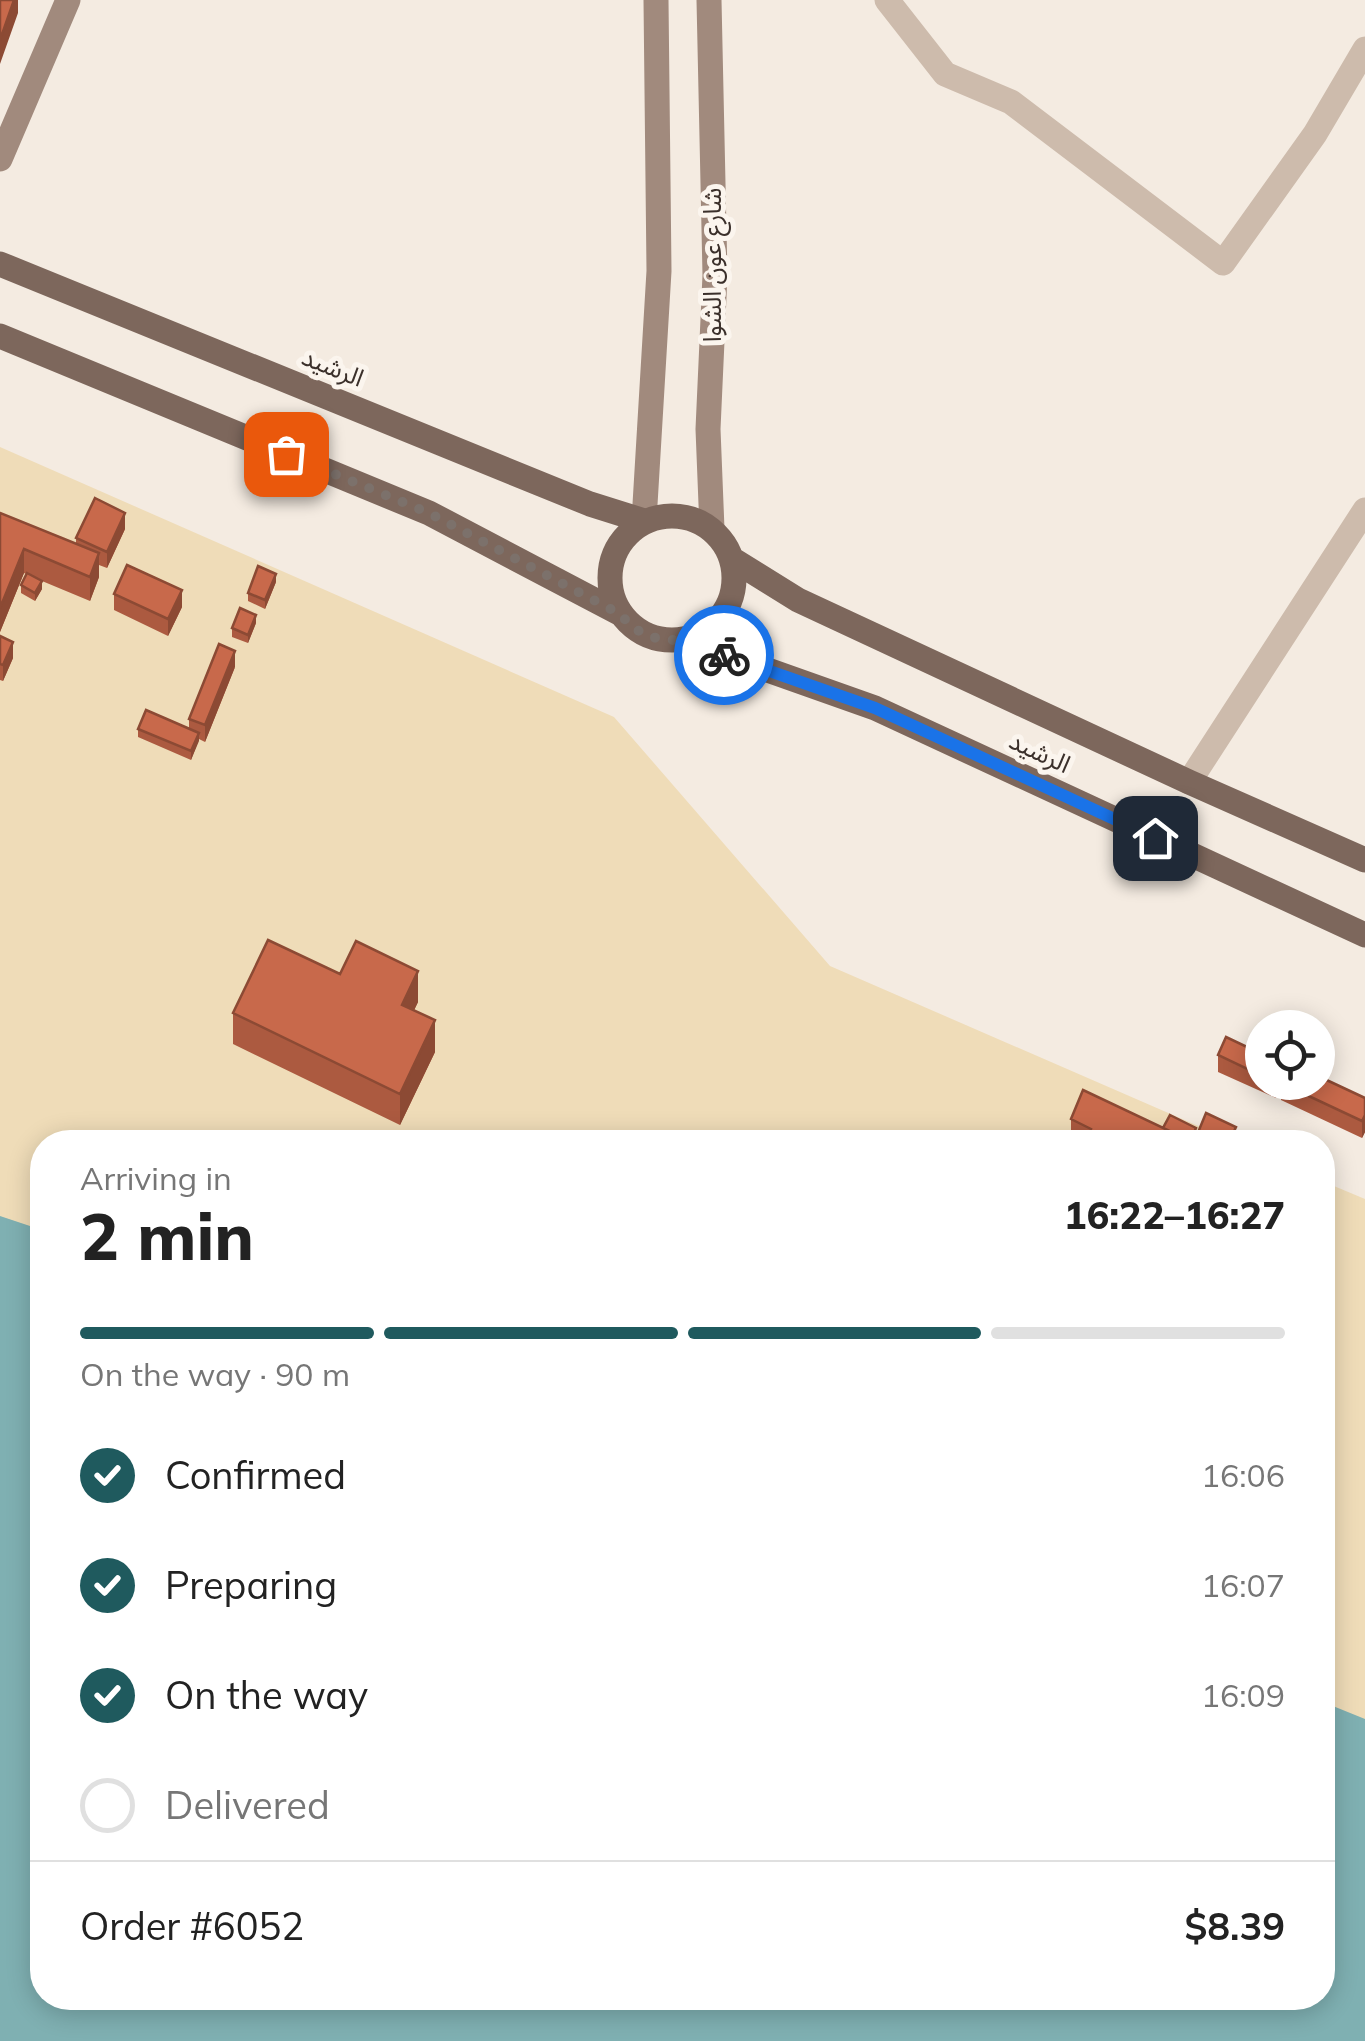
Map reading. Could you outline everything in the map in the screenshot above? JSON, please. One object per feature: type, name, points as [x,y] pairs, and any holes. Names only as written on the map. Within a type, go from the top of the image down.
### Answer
[{"type":"main road","points":[[0,159],[68,0]]},
{"type":"main road","name":"شارع عون الشوا","points":[[644,521],[660,272],[656,0]]},
{"type":"main road","name":"شارع عون الشوا","points":[[709,0],[715,275],[708,429],[712,529]]},
{"type":"main road","name":"الرشيد","points":[[0,264],[590,504],[644,521]]},
{"type":"main road","points":[[0,336],[429,513],[620,614]]},
{"type":"main road","points":[[679,515],[712,529],[732,558],[733,594],[726,611],[700,634],[683,640],[648,636],[632,627],[612,598],[612,562],[618,546],[644,521],[661,516],[679,515]]},
{"type":"main road","name":"الرشيد","points":[[732,558],[798,600],[1365,860]]},
{"type":"main road","name":"الرشيد","points":[[683,640],[875,708],[1365,935]]},
{"type":"street","points":[[887,0],[945,74],[1011,102],[1223,263],[1315,134],[1365,49]]},
{"type":"street","points":[[1189,782],[1365,510]]},
{"type":"sand","points":[[0,447],[614,717],[830,966],[1207,1130],[30,1130],[30,1458],[0,1444]]},
{"type":"sand","points":[[1335,1186],[1365,1199],[1365,1930],[1335,1920]]},
{"type":"water","points":[[0,1216],[30,1226],[30,2010],[1335,2010],[1335,1707],[1365,1719],[1365,2041],[0,2041]]},
{"type":"building","points":[[0,0],[14,0],[0,40]]},
{"type":"building","points":[[95,498],[125,513],[107,552],[76,538]]},
{"type":"building","points":[[0,513],[99,553],[90,577],[24,549],[0,608]]},
{"type":"building","points":[[127,565],[182,590],[168,619],[114,594]]},
{"type":"building","points":[[258,566],[276,574],[265,600],[248,593]]},
{"type":"building","points":[[27,573],[42,581],[35,593],[21,585]]},
{"type":"building","points":[[240,608],[256,615],[248,635],[232,628]]},
{"type":"building","points":[[0,636],[13,642],[3,665],[0,664]]},
{"type":"building","points":[[219,644],[235,651],[205,725],[189,719]]},
{"type":"building","points":[[146,710],[199,733],[191,751],[138,729]]},
{"type":"building","points":[[268,940],[340,974],[356,941],[418,971],[402,1005],[435,1020],[400,1094],[233,1013]]},
{"type":"building","points":[[1226,1037],[1245,1046],[1245,1068],[1218,1055]]},
{"type":"building","points":[[1335,1084],[1365,1098],[1362,1121],[1317,1100],[1335,1100]]},
{"type":"building","points":[[1083,1090],[1168,1130],[1091,1130],[1071,1119]]},
{"type":"building","points":[[1206,1113],[1236,1127],[1235,1130],[1199,1130]]},
{"type":"building","points":[[1170,1115],[1196,1128],[1168,1130],[1163,1128]]},
{"type":"way so far","points":[[286,454],[429,513],[620,614],[648,636],[683,640],[724,655]]},
{"type":"route","points":[[724,655],[875,708],[1155,838]]}]
